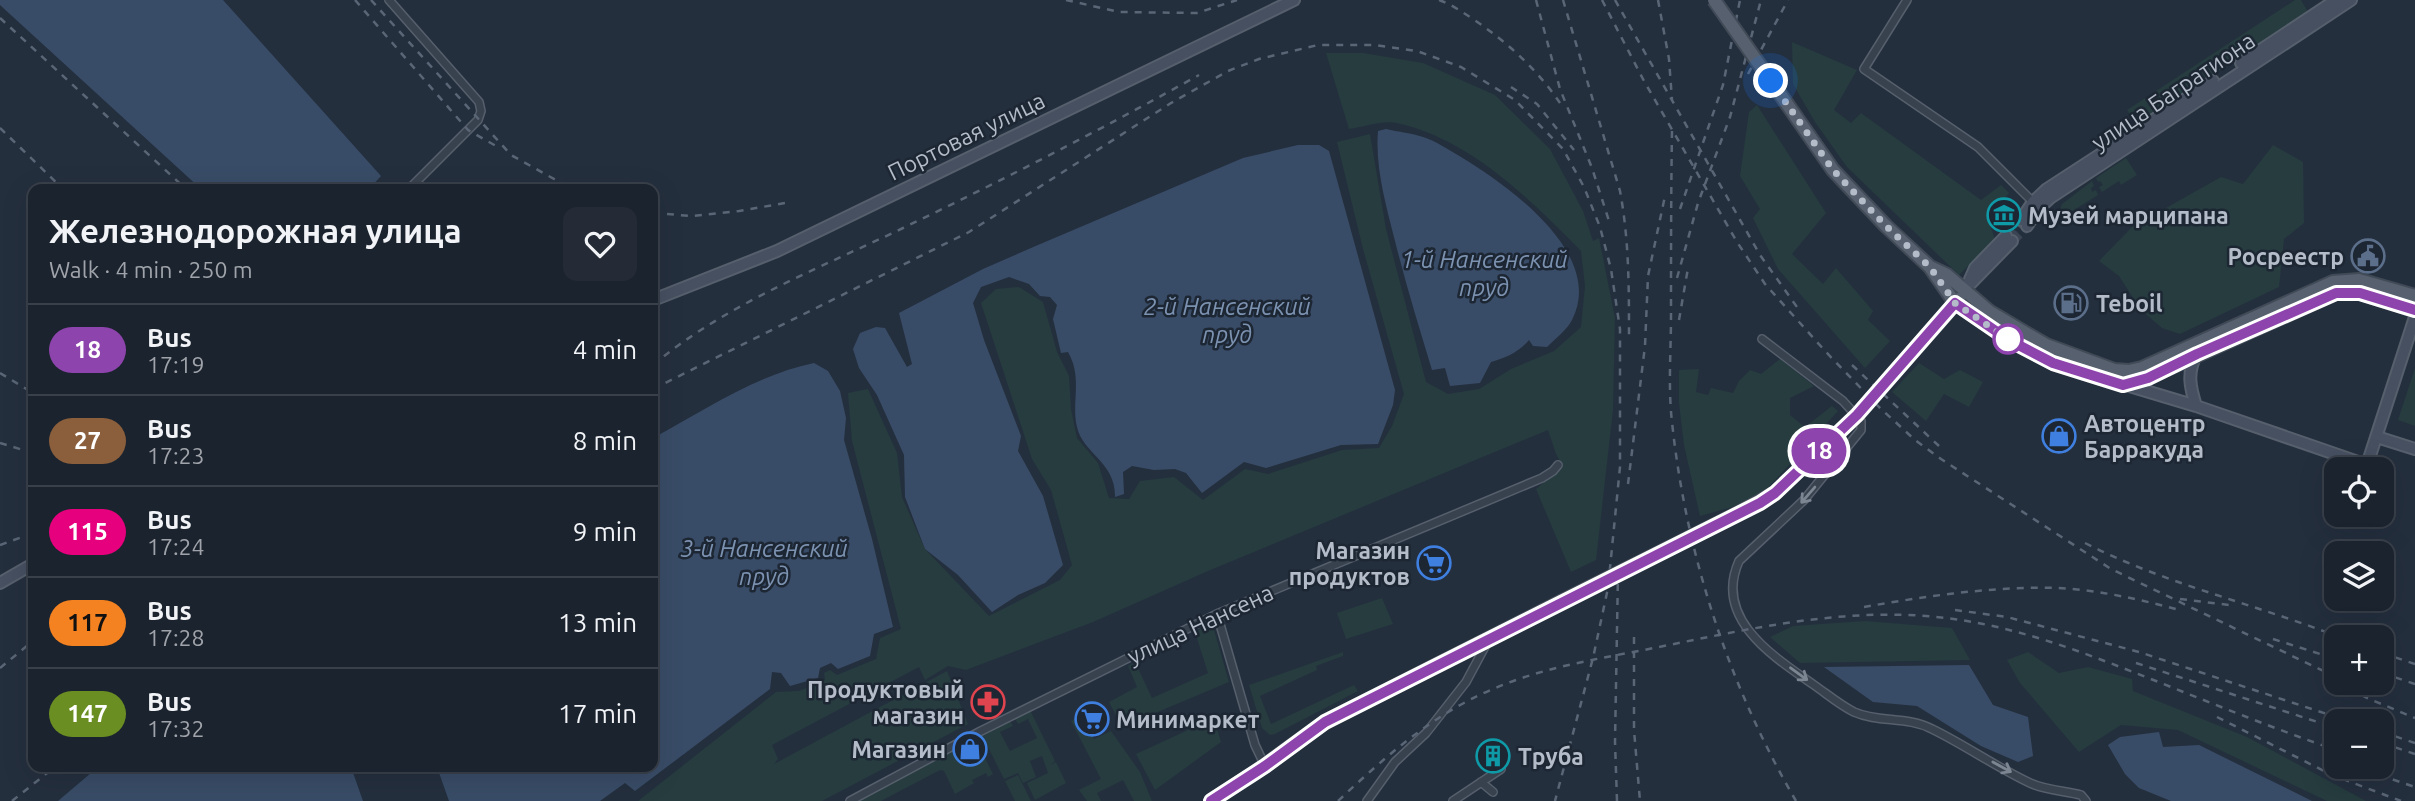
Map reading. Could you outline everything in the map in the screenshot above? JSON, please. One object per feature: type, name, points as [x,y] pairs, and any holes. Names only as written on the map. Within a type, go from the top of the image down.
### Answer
[{"type":"main road","name":"Портовая улица","points":[[658,298],[777,251],[1294,0]]},
{"type":"main road","points":[[1714,0],[1833,170],[1886,226],[1930,267],[1955,303],[2009,340],[2053,363],[2122,378],[2148,378],[2336,293],[2360,293],[2415,310]]},
{"type":"main road","name":"улица Багратиона","points":[[2336,0],[2046,189],[2033,202],[2024,223],[2050,198],[2351,0]]},
{"type":"main road","points":[[1211,801],[1325,722],[1775,493],[1859,418],[1965,291],[1975,268],[2009,238]]},
{"type":"main road","points":[[1930,267],[1947,275],[1990,312],[2046,345],[2196,406],[2367,465],[2415,317]]},
{"type":"main road","points":[[2122,378],[2333,282],[2359,280],[2415,296]]},
{"type":"main road","points":[[2196,406],[2189,382],[2191,366],[2197,354]]},
{"type":"main road","points":[[2376,438],[2415,449]]},
{"type":"main road","points":[[0,583],[28,567]]},
{"type":"street","points":[[388,0],[479,102],[481,111],[478,120],[414,184]]},
{"type":"street","points":[[1908,0],[1864,69],[1978,147],[2033,202]]},
{"type":"street","points":[[1762,339],[1843,401],[1859,418],[1861,430],[1804,500],[1739,561],[1734,572],[1734,597],[1746,631],[1784,663],[1853,711],[1878,720],[1905,720],[1929,727],[2032,784],[2081,795],[2086,801]]},
{"type":"street","name":"улица Нансена","points":[[850,801],[979,732],[1217,614],[1542,478],[1558,465]]},
{"type":"street","points":[[1217,614],[1255,745],[1265,766]]},
{"type":"street","points":[[1367,801],[1395,762],[1426,733],[1466,682],[1491,637]]},
{"type":"street","points":[[1453,801],[1501,769]]},
{"type":"street","points":[[1481,782],[1493,792]]},
{"type":"green space","points":[[2295,0],[2301,0],[2309,14],[2136,124],[2127,110]]},
{"type":"green space","points":[[1792,42],[1857,70],[1834,110],[1851,123],[1861,113],[1981,200],[2001,185],[2009,193],[1988,220],[1995,239],[1959,275],[1847,167],[1815,122],[1793,84]]},
{"type":"green space","points":[[1326,53],[1363,53],[1423,63],[1495,95],[1550,149],[1583,211],[1593,241],[1599,238],[1615,318],[1613,410],[1596,560],[1571,572],[1536,489],[1563,466],[1548,430],[1208,571],[1093,622],[966,670],[948,666],[925,680],[919,667],[772,745],[778,759],[774,764],[947,671],[968,724],[822,801],[638,801],[776,692],[799,691],[825,680],[824,673],[830,670],[837,675],[876,659],[880,638],[901,629],[852,441],[848,393],[868,389],[897,453],[902,497],[925,549],[989,616],[1060,580],[1072,565],[1051,490],[1032,459],[981,303],[996,289],[1019,287],[1043,302],[1057,352],[1069,376],[1071,409],[1077,438],[1098,463],[1109,498],[1129,499],[1140,481],[1174,477],[1203,500],[1245,469],[1268,474],[1342,450],[1379,448],[1392,426],[1404,394],[1363,249],[1337,142],[1370,134],[1386,229],[1426,382],[1448,394],[1479,389],[1511,369],[1554,351],[1581,327],[1585,286],[1581,251],[1520,192],[1474,157],[1450,143],[1424,131],[1391,122],[1349,129]]},
{"type":"green space","points":[[1757,105],[1826,213],[1792,254],[1823,284],[1836,268],[1873,311],[1868,320],[1890,341],[1865,368],[1778,269],[1753,218],[1760,209],[1740,176],[1749,112]]},
{"type":"green space","points":[[2273,145],[2303,162],[2304,223],[2284,239],[2279,287],[2180,334],[2162,328],[2141,310],[2119,276],[2099,261],[2132,227],[2221,177],[2243,184]]},
{"type":"green space","points":[[2126,158],[2137,175],[2121,185],[2119,181],[2102,192],[2099,187],[2103,185],[2096,178]]},
{"type":"green space","points":[[2092,181],[2092,192],[2096,190],[2098,195],[2063,217],[2059,211],[2062,204]]},
{"type":"green space","points":[[1780,359],[1814,386],[1790,398],[1790,415],[1805,427],[1832,406],[1838,411],[1767,489],[1736,506],[1700,516],[1684,445],[1679,403],[1679,370],[1699,369],[1696,392],[1708,395],[1711,388],[1733,393],[1739,381],[1750,370],[1761,374]]},
{"type":"green space","points":[[1919,363],[1944,379],[1960,370],[1983,382],[1969,407],[1944,394],[1926,421],[1892,392]]},
{"type":"green space","points":[[2415,368],[2415,426],[2398,420]]},
{"type":"green space","points":[[1382,598],[1393,624],[1346,639],[1337,613]]},
{"type":"green space","points":[[1865,621],[1952,628],[1970,660],[1800,663],[1770,637],[1793,626]]},
{"type":"green space","points":[[1212,623],[1229,682],[1122,727],[1109,702],[1137,687],[1128,666],[1135,662],[1152,698],[1208,673],[1195,632]]},
{"type":"green space","points":[[1343,652],[1343,656],[1316,666],[1317,670],[1260,696],[1271,724],[1354,685],[1358,691],[1275,734],[1270,735],[1262,728],[1249,685]]},
{"type":"green space","points":[[2028,652],[2059,673],[2088,667],[2132,679],[2133,691],[2247,737],[2366,801],[2327,801],[2178,730],[2121,725],[2079,752],[2020,683],[2007,660]]},
{"type":"green space","points":[[1029,708],[1055,761],[1050,765],[1056,762],[1066,783],[1035,800],[1027,783],[1048,773],[1042,756],[1030,761],[1036,777],[1023,783],[1018,773],[1004,779],[981,733],[1009,719],[1013,726],[1000,732],[1010,751],[1037,738],[1028,719],[1018,724],[1014,717]]},
{"type":"green space","points":[[1082,714],[1094,739],[1111,731],[1140,772],[1152,801],[1134,801],[1123,780],[1097,793],[1101,801],[1087,801],[1079,790],[1101,779],[1071,721]]},
{"type":"green space","points":[[1214,718],[1221,742],[1155,790],[1136,754]]},
{"type":"green space","points":[[958,747],[965,758],[981,750],[993,774],[988,777],[986,773],[972,780],[974,783],[955,794],[944,771],[940,770],[881,801],[856,801]]},
{"type":"green space","points":[[1018,775],[1031,801],[1015,801],[1005,781]]},
{"type":"water","points":[[0,0],[223,0],[381,176],[374,184],[196,184],[0,5]]},
{"type":"water","name":"1-й Нансенский пруд","points":[[1386,129],[1428,139],[1480,169],[1525,203],[1564,247],[1575,271],[1579,295],[1570,324],[1547,347],[1533,346],[1529,340],[1512,354],[1491,362],[1480,383],[1450,386],[1445,368],[1432,370],[1382,186],[1378,131]]},
{"type":"water","name":"2-й Нансенский пруд","points":[[1298,145],[1319,145],[1329,151],[1395,390],[1393,405],[1378,444],[1341,445],[1266,468],[1244,462],[1202,493],[1186,473],[1175,469],[1154,470],[1132,466],[1123,472],[1124,494],[1115,497],[1110,475],[1080,436],[1077,427],[1075,371],[1068,352],[1061,353],[1053,319],[1057,305],[1050,297],[1040,296],[1029,284],[1009,277],[981,287],[973,303],[984,340],[1021,436],[1018,451],[1043,496],[1063,565],[1045,583],[1018,595],[992,612],[958,575],[925,549],[905,497],[904,455],[877,395],[859,368],[853,349],[860,333],[876,327],[885,328],[907,367],[912,364],[899,313],[983,269],[1243,158]]},
{"type":"water","name":"3-й Нансенский пруд","points":[[814,363],[828,371],[840,391],[846,418],[844,440],[893,627],[874,634],[870,656],[838,669],[831,663],[820,668],[818,678],[790,686],[781,673],[772,672],[770,689],[635,791],[625,783],[600,801],[449,801],[439,772],[658,772],[658,435],[751,385]]},
{"type":"water","points":[[1969,665],[1993,705],[2028,717],[2033,756],[2018,762],[1981,746],[1917,706],[1873,702],[1824,667]]},
{"type":"water","points":[[2159,732],[2163,747],[2199,745],[2312,801],[2171,801],[2139,788],[2125,774],[2108,745],[2120,737]]},
{"type":"water","points":[[92,772],[353,772],[363,801],[58,801]]},
{"type":"tunnel","points":[[2006,236],[2021,220]]},
{"type":"tunnel","points":[[2012,241],[2027,226]]},
{"type":"railway","points":[[355,0],[468,130],[496,146]]},
{"type":"railway","points":[[371,0],[511,155],[563,184]]},
{"type":"railway","points":[[1066,0],[1119,12],[1197,13],[1237,0]]},
{"type":"railway","points":[[1439,0],[1473,19],[1510,47],[1541,78],[1560,103]]},
{"type":"railway","points":[[1536,0],[1560,89],[1592,168],[1610,224]]},
{"type":"railway","points":[[1563,0],[1620,191],[1627,245],[1629,336]]},
{"type":"railway","points":[[1602,0],[1644,81],[1737,242],[1765,284],[1879,407],[1915,440],[1941,459],[2111,569],[2324,671]]},
{"type":"railway","points":[[1615,0],[1760,255],[1797,307]]},
{"type":"railway","points":[[1658,0],[1669,59],[1672,100]]},
{"type":"railway","points":[[1680,209],[1723,85],[1740,0]]},
{"type":"railway","points":[[1677,278],[1698,203],[1730,117],[1761,0]]},
{"type":"railway","points":[[1748,74],[1788,0]]},
{"type":"railway","points":[[0,18],[181,184]]},
{"type":"railway","points":[[658,387],[969,232],[1171,103],[1228,71],[1259,59],[1318,45],[1374,45],[1417,51],[1461,67],[1515,100],[1563,149],[1584,187],[1600,227],[1611,269],[1620,329],[1620,467],[1608,588],[1593,658],[1555,801]]},
{"type":"railway","points":[[658,361],[711,324],[774,289],[1015,173],[1199,75]]},
{"type":"railway","points":[[1511,87],[1537,104],[1574,150]]},
{"type":"railway","points":[[0,128],[58,184]]},
{"type":"railway","points":[[1672,131],[1670,396],[1688,521],[1714,618],[1731,666],[1750,712],[1796,801]]},
{"type":"railway","points":[[1628,484],[1645,346],[1648,276],[1665,196]]},
{"type":"railway","points":[[658,213],[692,216],[791,202]]},
{"type":"railway","points":[[1679,320],[1688,268]]},
{"type":"railway","points":[[1852,365],[1939,446]]},
{"type":"railway","points":[[0,373],[28,390]]},
{"type":"railway","points":[[0,443],[28,451]]},
{"type":"railway","points":[[0,545],[28,535]]},
{"type":"railway","points":[[2085,543],[2178,582],[2324,631]]},
{"type":"railway","points":[[1617,801],[1615,742],[1618,573]]},
{"type":"railway","points":[[1864,607],[1961,593],[2058,588],[2133,598],[2176,609]]},
{"type":"railway","points":[[2180,599],[2229,605]]},
{"type":"railway","points":[[1955,610],[2007,617],[2139,652],[2324,713]]},
{"type":"railway","points":[[1338,801],[1392,753],[1430,724],[1471,699],[1513,681],[1575,664],[1740,631],[1860,615],[1942,617],[2027,635],[2092,656],[2324,746]]},
{"type":"railway","points":[[1634,637],[1634,730],[1640,801]]},
{"type":"railway","points":[[2273,639],[2324,655]]},
{"type":"railway","points":[[0,668],[28,645]]},
{"type":"railway","points":[[2394,657],[2415,664]]},
{"type":"railway","points":[[2136,663],[2324,724]]},
{"type":"railway","points":[[2394,677],[2415,684]]},
{"type":"railway","points":[[2361,695],[2415,718]]},
{"type":"railway","points":[[2217,717],[2332,775],[2401,801]]},
{"type":"railway","points":[[2394,736],[2415,743]]},
{"type":"railway","points":[[2394,747],[2415,754]]},
{"type":"railway","points":[[12,801],[48,772]]},
{"type":"railway","points":[[2391,779],[2415,787]]},
{"type":"bus line","name":"18","points":[[1211,801],[1325,722],[1760,503],[1775,493],[1857,415],[1955,303],[2009,340],[2053,363],[2123,385],[2137,383],[2336,293],[2360,293],[2415,310]]},
{"type":"place","name":"Музей марципана","points":[[2004,215]]},
{"type":"place","name":"Росреестр","points":[[2368,256]]},
{"type":"place","name":"Teboil","points":[[2071,303]]},
{"type":"place","name":"Автоцентр Барракуда","points":[[2059,436]]},
{"type":"place","name":"Магазин продуктов","points":[[1434,563]]},
{"type":"place","name":"Продуктовый магазин","points":[[988,702]]},
{"type":"place","name":"Минимаркет","points":[[1092,719]]},
{"type":"place","name":"Магазин","points":[[970,749]]},
{"type":"place","name":"Труба","points":[[1493,756]]},
{"type":"route","points":[[1771,81],[1833,170],[1886,226],[1930,267],[1955,303],[2008,339]]}]
